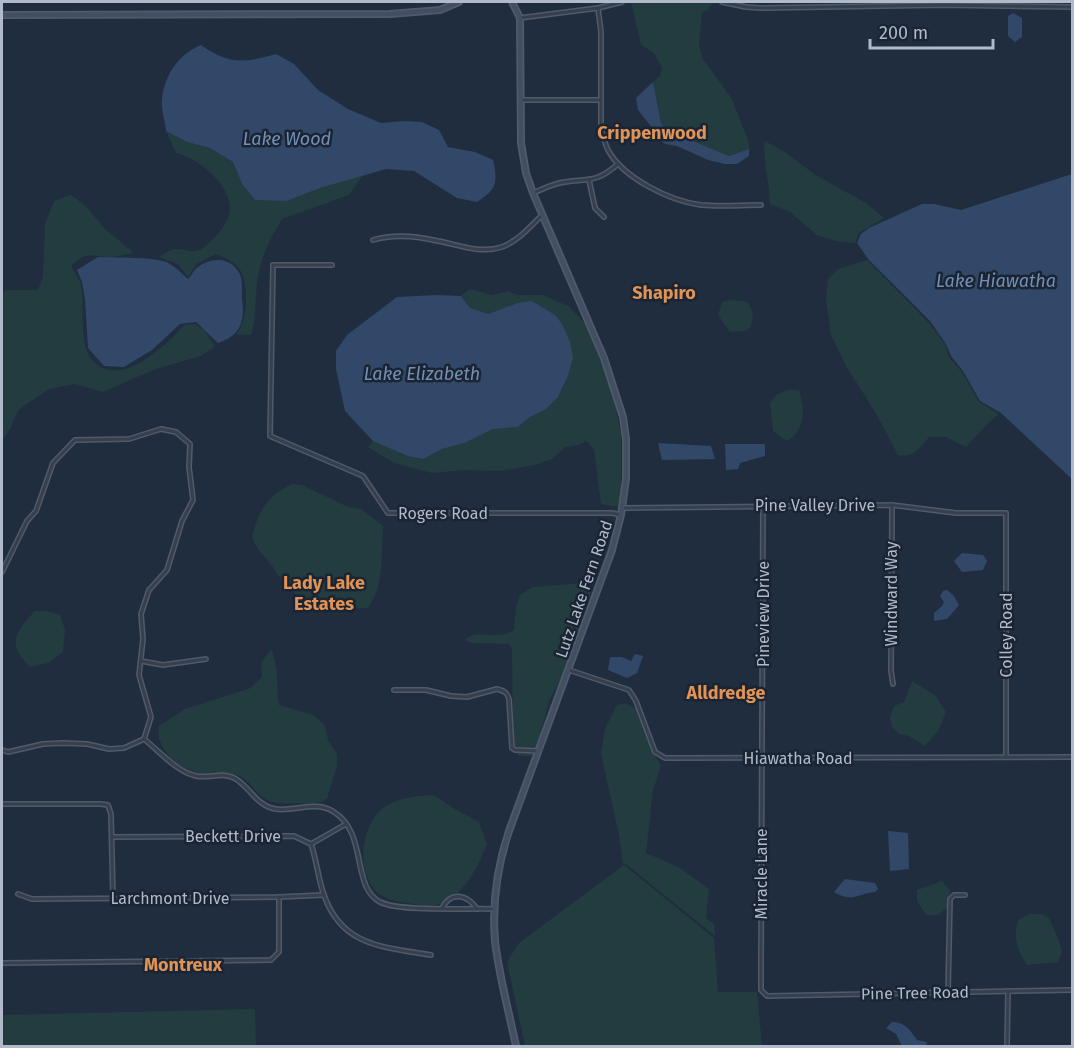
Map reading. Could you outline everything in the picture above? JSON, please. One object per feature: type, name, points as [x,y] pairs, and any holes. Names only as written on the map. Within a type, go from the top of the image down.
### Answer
[{"type":"main road","points":[[2,15],[390,14],[440,10],[459,2]]},
{"type":"main road","name":"Lutz Lake Fern Road","points":[[512,2],[520,18],[520,142],[526,173],[612,377],[626,439],[623,508],[612,550],[503,850],[498,870],[494,909],[495,942],[516,1047]]},
{"type":"street","points":[[520,18],[598,8],[622,2]]},
{"type":"street","points":[[722,2],[759,8],[944,5],[1072,7]]},
{"type":"street","points":[[598,8],[602,32],[601,123],[608,150],[618,164],[658,191],[683,202],[703,206],[761,205]]},
{"type":"street","points":[[520,100],[601,100]]},
{"type":"street","points":[[533,193],[558,183],[589,180],[606,174],[618,164]]},
{"type":"street","points":[[589,180],[595,208],[604,217]]},
{"type":"street","points":[[373,240],[394,236],[413,237],[478,250],[489,250],[512,241],[524,233],[542,215]]},
{"type":"street","name":"Rogers Road","points":[[332,265],[273,265],[270,436],[363,476],[388,513],[612,513],[621,515]]},
{"type":"street","points":[[2,572],[27,521],[36,511],[53,464],[69,444],[75,440],[129,439],[161,429],[176,432],[190,444],[189,467],[193,501],[182,521],[167,570],[148,590],[141,614],[143,639],[139,675],[151,717],[144,739],[124,748],[109,749],[87,744],[63,743],[43,744],[8,752],[2,750]]},
{"type":"street","name":"Pineview Drive","points":[[761,759],[764,505]]},
{"type":"street","name":"Pine Valley Drive","points":[[623,508],[892,505],[956,513],[1006,513]]},
{"type":"street","name":"Windward Way","points":[[892,505],[892,684]]},
{"type":"street","name":"Colley Road","points":[[1006,513],[1006,757]]},
{"type":"street","points":[[141,662],[163,665],[206,659]]},
{"type":"street","name":"Hiawatha Road","points":[[569,670],[629,690],[636,701],[655,752],[665,758],[1072,757]]},
{"type":"street","points":[[394,690],[426,690],[467,697],[497,689],[502,690],[509,699],[512,748],[539,751]]},
{"type":"street","points":[[144,739],[182,770],[196,777],[220,775],[236,778],[258,801],[274,809],[314,806],[333,811],[347,824],[357,842],[367,888],[379,902],[397,907],[494,909]]},
{"type":"street","name":"Miracle Lane","points":[[761,759],[761,990]]},
{"type":"street","points":[[2,804],[106,804],[111,811],[112,898]]},
{"type":"street","points":[[347,824],[311,844],[324,895],[336,919],[355,936],[372,946],[431,955]]},
{"type":"street","name":"Beckett Drive","points":[[112,837],[294,836],[311,844]]},
{"type":"street","name":"Larchmont Drive","points":[[18,894],[32,899],[324,895]]},
{"type":"street","points":[[948,992],[950,899],[954,895],[965,896]]},
{"type":"street","points":[[442,908],[447,900],[458,896],[468,899],[477,909]]},
{"type":"street","points":[[2,963],[271,960],[279,952],[279,897]]},
{"type":"street","name":"Pine Tree Road","points":[[761,990],[767,996],[1072,990]]},
{"type":"street","points":[[1007,1047],[1008,991]]},
{"type":"green space","points":[[631,2],[713,2],[708,10],[702,12],[699,46],[703,59],[732,99],[749,143],[749,149],[729,156],[688,139],[671,137],[661,123],[653,82],[660,76],[662,68],[654,53],[641,45]]},
{"type":"green space","points":[[166,131],[187,142],[210,148],[233,162],[242,184],[287,201],[363,175],[349,195],[282,219],[269,242],[260,267],[251,335],[236,334],[243,321],[246,293],[243,276],[230,260],[216,254],[196,264],[188,277],[178,264],[159,257],[174,249],[193,251],[203,248],[225,224],[230,205],[227,195],[214,176],[195,161],[176,153]]},
{"type":"green space","points":[[765,141],[817,176],[866,203],[884,218],[859,233],[855,243],[836,241],[817,235],[790,212],[770,204]]},
{"type":"green space","points":[[71,195],[86,206],[104,228],[134,253],[112,257],[85,256],[71,266],[80,282],[85,342],[94,362],[103,368],[112,370],[131,367],[149,357],[183,326],[189,324],[195,324],[204,330],[215,346],[201,356],[156,369],[103,392],[75,384],[49,389],[18,410],[10,429],[2,440],[2,296],[5,290],[38,290],[43,277],[45,224],[54,201]]},
{"type":"green space","points":[[867,260],[928,322],[945,344],[949,357],[962,372],[979,402],[999,414],[966,447],[946,437],[929,437],[912,454],[898,455],[877,415],[846,366],[831,335],[826,299],[828,279],[838,269]]},
{"type":"green space","points":[[470,289],[492,295],[508,291],[517,295],[543,295],[568,306],[586,324],[601,356],[621,432],[621,494],[618,507],[601,504],[594,449],[586,441],[565,447],[552,459],[535,465],[500,471],[463,470],[432,473],[394,463],[368,447],[373,441],[425,459],[442,449],[465,442],[493,429],[518,427],[530,417],[546,409],[558,397],[567,378],[555,315],[545,310],[501,310],[488,314],[470,308],[461,296]]},
{"type":"green space","points":[[732,300],[748,302],[753,314],[751,327],[745,331],[730,332],[718,315],[722,302]]},
{"type":"green space","points":[[787,390],[799,390],[803,411],[798,430],[787,441],[773,431],[770,403],[776,395]]},
{"type":"green space","points":[[292,484],[302,485],[348,507],[361,509],[383,526],[380,579],[368,608],[333,607],[301,597],[283,582],[258,549],[252,536],[261,511],[270,499]]},
{"type":"green space","points":[[585,583],[592,589],[563,674],[549,701],[538,744],[532,756],[518,756],[513,742],[512,649],[509,644],[472,643],[465,640],[474,635],[500,635],[514,630],[516,607],[520,595],[533,587]]},
{"type":"green space","points":[[35,611],[47,611],[60,615],[65,630],[63,652],[48,663],[30,667],[18,652],[16,638],[22,625]]},
{"type":"green space","points":[[271,649],[276,669],[279,705],[313,715],[325,725],[328,740],[337,754],[337,766],[328,798],[319,802],[276,803],[270,801],[237,775],[191,771],[173,760],[161,745],[159,726],[185,709],[251,688],[262,677],[261,663]]},
{"type":"green space","points":[[912,681],[935,695],[946,712],[938,731],[925,746],[909,736],[899,734],[892,727],[890,717],[894,706],[904,702]]},
{"type":"green space","points":[[625,703],[637,709],[650,747],[661,766],[653,790],[646,853],[680,868],[709,889],[706,918],[714,924],[715,936],[626,864],[623,864],[601,754],[605,729],[617,705]]},
{"type":"green space","points":[[434,795],[479,822],[487,844],[479,863],[461,890],[445,902],[425,906],[385,898],[374,889],[365,870],[364,848],[370,826],[382,809],[394,802]]},
{"type":"green space","points":[[624,865],[714,938],[718,992],[757,992],[762,1046],[525,1046],[507,962],[519,943]]},
{"type":"green space","points":[[942,881],[950,890],[948,907],[938,915],[926,915],[917,901],[917,890]]},
{"type":"green space","points":[[1030,914],[1041,914],[1049,918],[1062,952],[1058,962],[1027,965],[1018,949],[1016,933],[1018,920]]},
{"type":"green space","points":[[255,1009],[256,1046],[2,1046],[2,1015]]},
{"type":"water","points":[[1013,13],[1022,18],[1022,37],[1015,42],[1008,36],[1008,16]]},
{"type":"water","name":"Lake Wood","points":[[201,45],[220,56],[237,60],[276,54],[294,64],[318,90],[348,109],[381,123],[422,122],[439,130],[448,147],[475,152],[493,160],[494,185],[489,193],[477,202],[457,198],[414,171],[386,169],[320,188],[287,201],[255,200],[242,184],[233,162],[210,148],[187,142],[166,131],[162,103],[166,81],[180,59]]},
{"type":"water","points":[[653,82],[661,123],[671,137],[688,139],[729,156],[749,149],[749,156],[737,164],[725,164],[708,160],[677,146],[665,144],[657,138],[638,110],[636,98]]},
{"type":"water","name":"Lake Hiawatha","points":[[1072,174],[1072,479],[1001,413],[980,401],[930,321],[869,260],[857,243],[861,234],[869,228],[922,204],[934,204],[961,210]]},
{"type":"water","points":[[98,257],[164,261],[188,279],[196,269],[207,262],[218,260],[229,263],[240,274],[243,312],[240,326],[231,337],[218,343],[196,322],[180,324],[152,350],[124,367],[104,366],[88,348],[85,299],[77,270]]},
{"type":"water","name":"Lake Elizabeth","points":[[461,296],[470,308],[488,314],[518,303],[532,301],[555,315],[562,324],[570,342],[573,358],[558,397],[546,409],[530,417],[518,427],[493,429],[464,443],[442,449],[424,459],[408,456],[373,441],[345,411],[336,369],[336,351],[347,335],[397,297]]},
{"type":"water","points":[[658,443],[711,446],[715,459],[662,460]]},
{"type":"water","points":[[725,444],[765,444],[765,456],[740,463],[738,469],[726,470]]},
{"type":"water","points":[[962,553],[983,555],[987,561],[983,570],[962,572],[954,561]]},
{"type":"water","points":[[947,590],[959,605],[947,619],[934,621],[934,613],[944,602],[940,596],[943,591]]},
{"type":"water","points":[[635,654],[643,656],[637,673],[627,678],[608,670],[610,657],[622,657],[631,661]]},
{"type":"water","points":[[888,831],[908,833],[909,869],[890,871]]},
{"type":"water","points":[[845,879],[875,883],[878,889],[875,892],[850,897],[834,892]]},
{"type":"water","points":[[892,1022],[904,1025],[917,1040],[927,1042],[926,1046],[902,1046],[896,1034],[886,1028]]},
{"type":"district","name":"Crippenwood","points":[[652,133]]},
{"type":"district","name":"Shapiro","points":[[664,293]]},
{"type":"district","name":"Lady Lake Estates","points":[[324,593]]},
{"type":"district","name":"Alldredge","points":[[726,693]]},
{"type":"district","name":"Montreux","points":[[183,965]]}]
